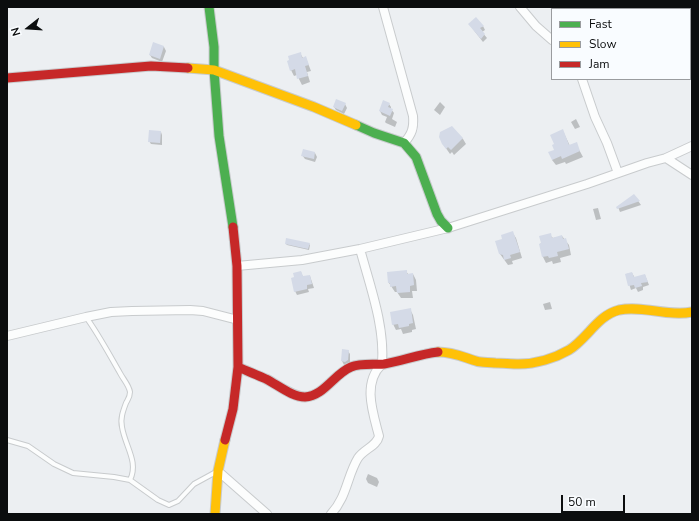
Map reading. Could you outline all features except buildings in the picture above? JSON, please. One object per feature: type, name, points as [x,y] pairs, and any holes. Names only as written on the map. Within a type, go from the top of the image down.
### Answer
[{"type":"street","points":[[209,7],[214,47],[214,70],[221,153],[231,211],[236,266],[238,320],[238,367],[232,409],[218,472],[215,514]]},
{"type":"street","points":[[383,7],[413,116],[414,127],[404,143]]},
{"type":"street","points":[[520,7],[548,32]]},
{"type":"street","points":[[7,78],[151,66],[214,70],[314,107],[374,133],[404,143],[416,157],[437,214],[448,228]]},
{"type":"street","points":[[582,80],[595,117],[607,143],[618,173]]},
{"type":"street","points":[[236,266],[302,260],[360,249],[448,228],[666,158],[692,146]]},
{"type":"street","points":[[666,158],[692,175]]},
{"type":"street","points":[[332,514],[342,500],[359,457],[378,440],[379,436],[371,404],[371,385],[373,375],[377,368],[382,364],[382,334],[360,249]]},
{"type":"street","points":[[7,336],[111,312],[190,310],[203,311],[238,320]]},
{"type":"street","points":[[238,367],[271,381],[296,396],[309,397],[315,395],[348,368],[357,365],[382,364],[438,352],[462,355],[477,361],[488,363],[512,365],[525,364],[555,356],[568,350],[580,341],[603,319],[611,313],[620,310],[638,310],[679,314],[692,312]]},
{"type":"street","points":[[218,472],[267,514]]},
{"type":"lane","points":[[86,317],[106,348],[130,391],[129,398],[122,414],[122,426],[133,459],[134,473],[130,480]]},
{"type":"lane","points":[[7,440],[28,446],[54,464],[73,473],[130,480],[158,500],[168,505],[178,501],[194,484],[218,472]]},
{"type":"traffic: fast","points":[[209,7],[214,47],[214,70],[219,136],[233,227]]},
{"type":"traffic: fast","points":[[356,125],[404,143],[416,157],[437,214],[448,228]]},
{"type":"traffic: slow","points":[[188,68],[214,70],[314,107],[356,125]]},
{"type":"traffic: slow","points":[[438,352],[453,354],[481,362],[516,364],[539,362],[558,356],[569,350],[605,317],[619,310],[637,309],[674,313],[692,312]]},
{"type":"traffic: slow","points":[[215,514],[218,471],[225,440]]},
{"type":"traffic: jam","points":[[7,78],[151,66],[188,68]]},
{"type":"traffic: jam","points":[[225,440],[233,409],[238,367],[237,266],[233,227]]},
{"type":"traffic: jam","points":[[238,367],[266,379],[290,393],[305,397],[318,393],[339,374],[351,367],[384,364],[438,352]]}]
